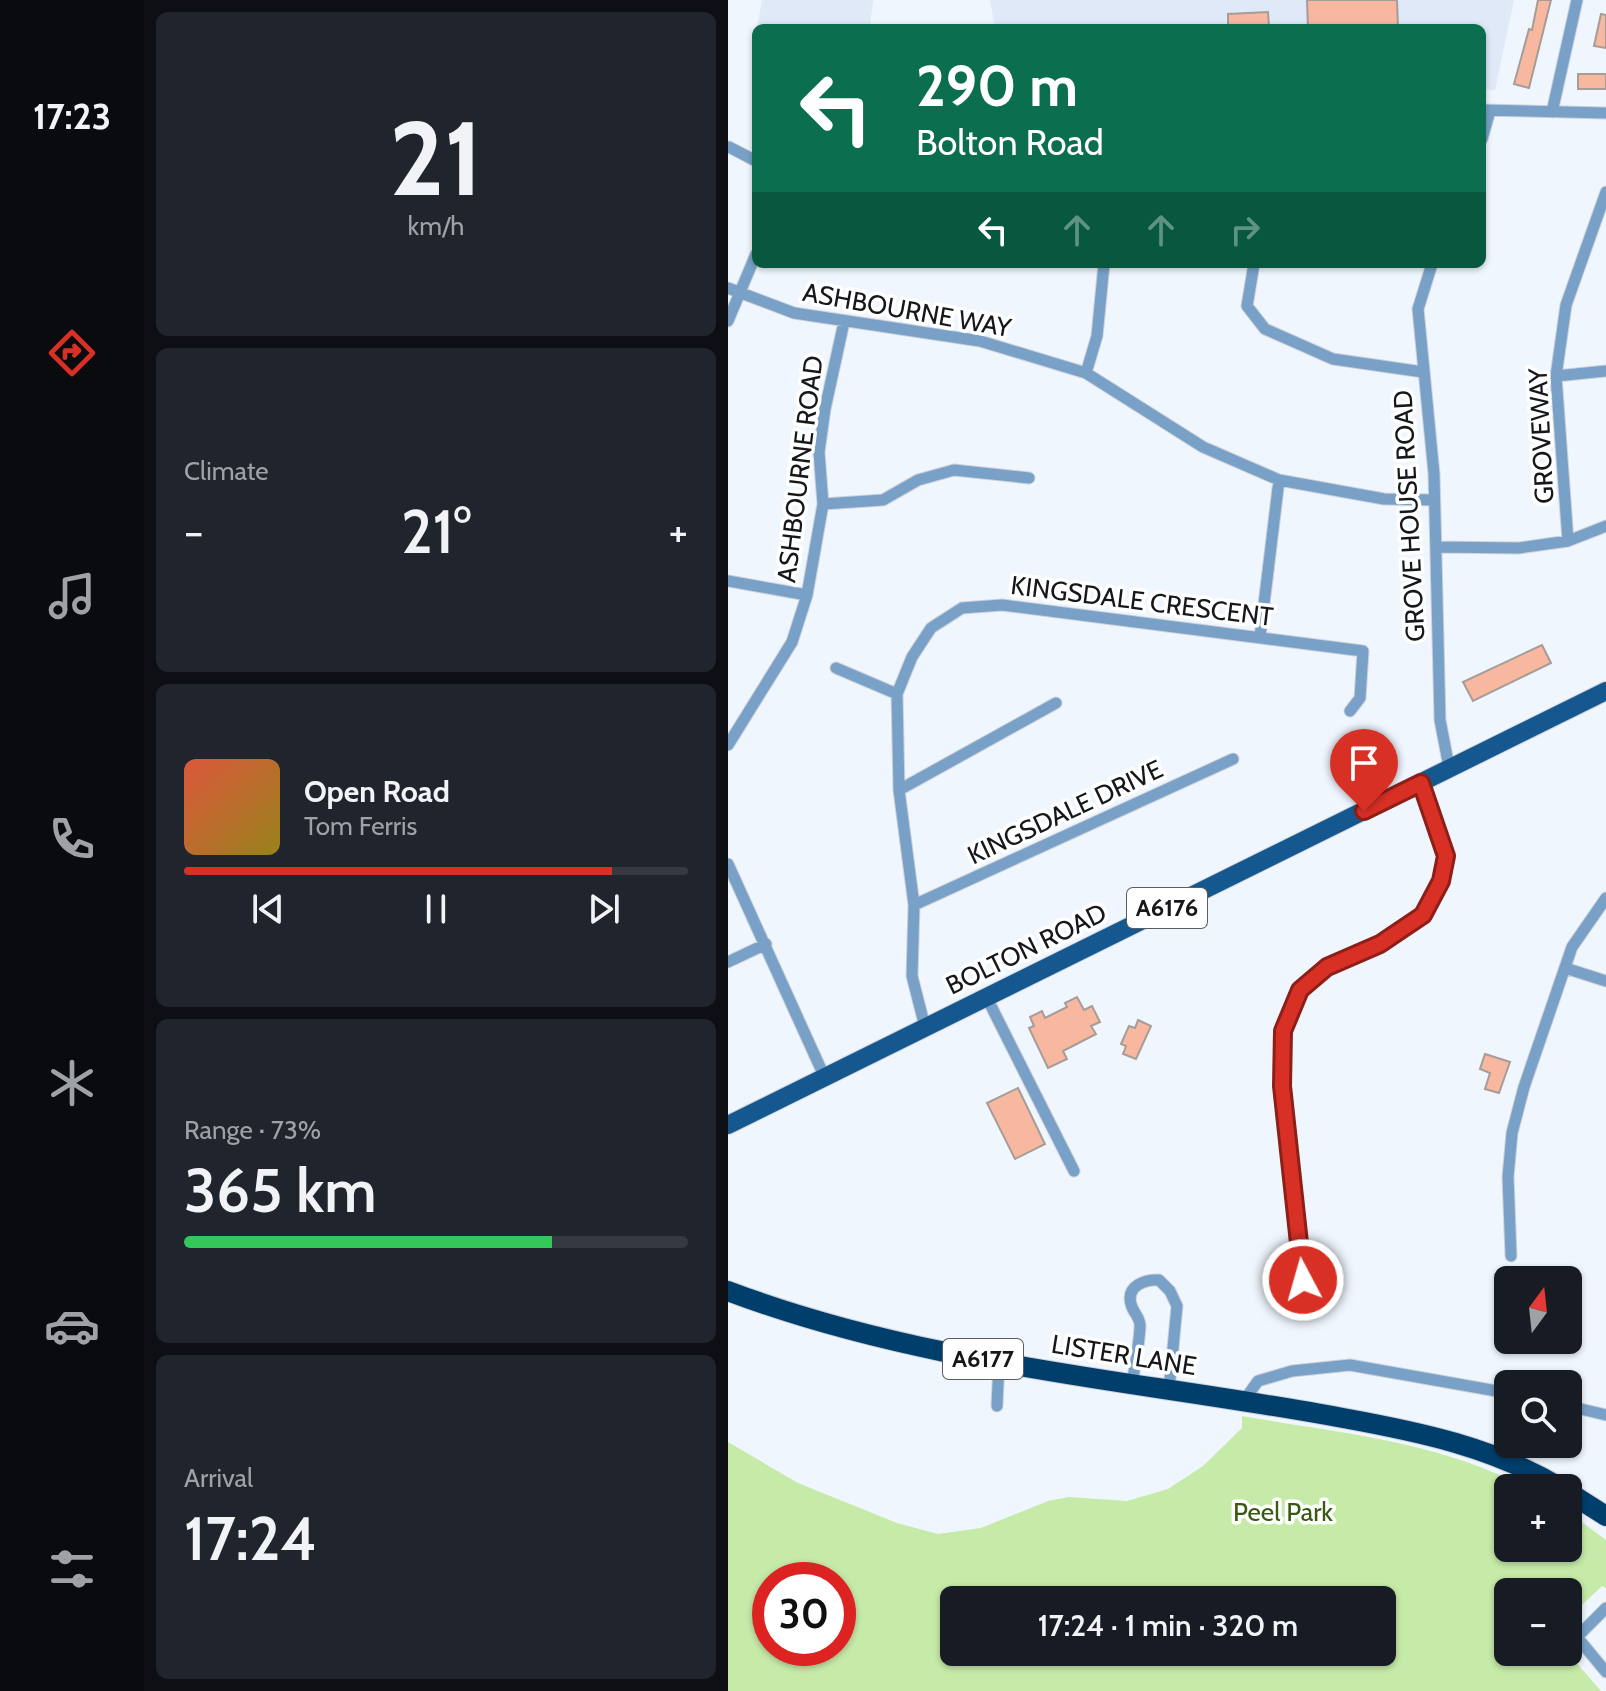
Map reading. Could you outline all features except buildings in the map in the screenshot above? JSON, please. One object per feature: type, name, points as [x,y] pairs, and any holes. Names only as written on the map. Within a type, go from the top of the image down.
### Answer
[{"type":"highway","name":"LISTER LANE","points":[[728,1291],[874,1336],[999,1362],[1169,1390],[1245,1399]]},
{"type":"highway","name":"A6177","points":[[1245,1399],[1424,1433],[1470,1446],[1537,1474]]},
{"type":"highway","points":[[1582,1501],[1606,1516]]},
{"type":"main road","name":"BOLTON ROAD","points":[[728,1125],[1606,691]]},
{"type":"street","points":[[1552,112],[1577,0]]},
{"type":"street","points":[[1486,111],[1606,113]]},
{"type":"street","points":[[729,147],[752,159]]},
{"type":"street","name":"GROVEWAY","points":[[1568,541],[1556,376],[1566,305],[1606,192]]},
{"type":"street","points":[[1591,232],[1606,232]]},
{"type":"street","points":[[728,321],[752,264]]},
{"type":"street","points":[[1086,373],[1097,336],[1104,268]]},
{"type":"street","points":[[1253,268],[1247,306],[1265,329],[1333,359],[1423,372]]},
{"type":"street","name":"GROVE HOUSE ROAD","points":[[1431,268],[1418,309],[1434,474],[1440,720],[1449,767]]},
{"type":"street","name":"ASHBOURNE WAY","points":[[728,288],[794,313],[980,341],[1086,373],[1203,447],[1279,480],[1384,499],[1434,500]]},
{"type":"street","name":"ASHBOURNE ROAD","points":[[728,745],[792,642],[807,595],[823,504],[819,452],[844,322]]},
{"type":"street","points":[[1556,376],[1606,371]]},
{"type":"street","points":[[823,504],[883,500],[918,480],[954,470],[1029,478]]},
{"type":"street","points":[[1260,637],[1279,480]]},
{"type":"street","points":[[1436,547],[1519,548],[1568,541],[1606,526]]},
{"type":"street","points":[[728,581],[807,595]]},
{"type":"street","name":"KINGSDALE CRESCENT","points":[[925,1027],[912,976],[914,905],[899,790],[897,694],[912,657],[931,628],[962,608],[1002,605],[1363,651],[1360,698],[1350,711]]},
{"type":"street","points":[[836,668],[897,694]]},
{"type":"street","points":[[899,790],[1056,703]]},
{"type":"street","name":"KINGSDALE DRIVE","points":[[914,905],[1233,759]]},
{"type":"street","points":[[1303,1280],[1282,1086],[1283,1031],[1300,990],[1327,967],[1380,944],[1423,915],[1441,881],[1446,856],[1421,783]]},
{"type":"street","points":[[728,864],[825,1078]]},
{"type":"street","points":[[1511,1256],[1508,1177],[1512,1133],[1524,1087],[1572,947],[1606,898]]},
{"type":"street","points":[[728,962],[766,944]]},
{"type":"street","points":[[1565,968],[1606,981]]},
{"type":"street","points":[[987,998],[1074,1171]]},
{"type":"street","points":[[1132,1384],[1141,1323],[1130,1302],[1132,1292],[1138,1284],[1159,1280],[1170,1291],[1177,1306],[1169,1390]]},
{"type":"street","points":[[997,1406],[999,1362]]},
{"type":"street","points":[[1245,1399],[1258,1381],[1292,1371],[1350,1365],[1494,1391]]},
{"type":"street","points":[[1582,1409],[1606,1415]]},
{"type":"street","points":[[1582,1632],[1606,1608]]},
{"type":"street","points":[[1582,1643],[1606,1672]]},
{"type":"shaded area","points":[[762,0],[873,0],[870,24],[758,24]]},
{"type":"shaded area","points":[[990,0],[1514,0],[1495,90],[1486,89],[1486,24],[994,24]]},
{"type":"green space","name":"Peel Park","points":[[1242,1416],[1423,1449],[1497,1474],[1494,1474],[1494,1562],[1582,1562],[1582,1522],[1606,1540],[1606,1588],[1602,1586],[1582,1605],[1582,1578],[1494,1578],[1494,1666],[1579,1666],[1601,1691],[728,1691],[728,1442],[798,1483],[897,1523],[938,1534],[981,1528],[1048,1501],[1069,1497],[1127,1501],[1168,1489],[1203,1466],[1242,1428]]},
{"type":"route","points":[[1303,1280],[1282,1086],[1283,1031],[1300,990],[1327,967],[1380,944],[1423,915],[1441,881],[1446,856],[1421,783],[1364,811]]}]
